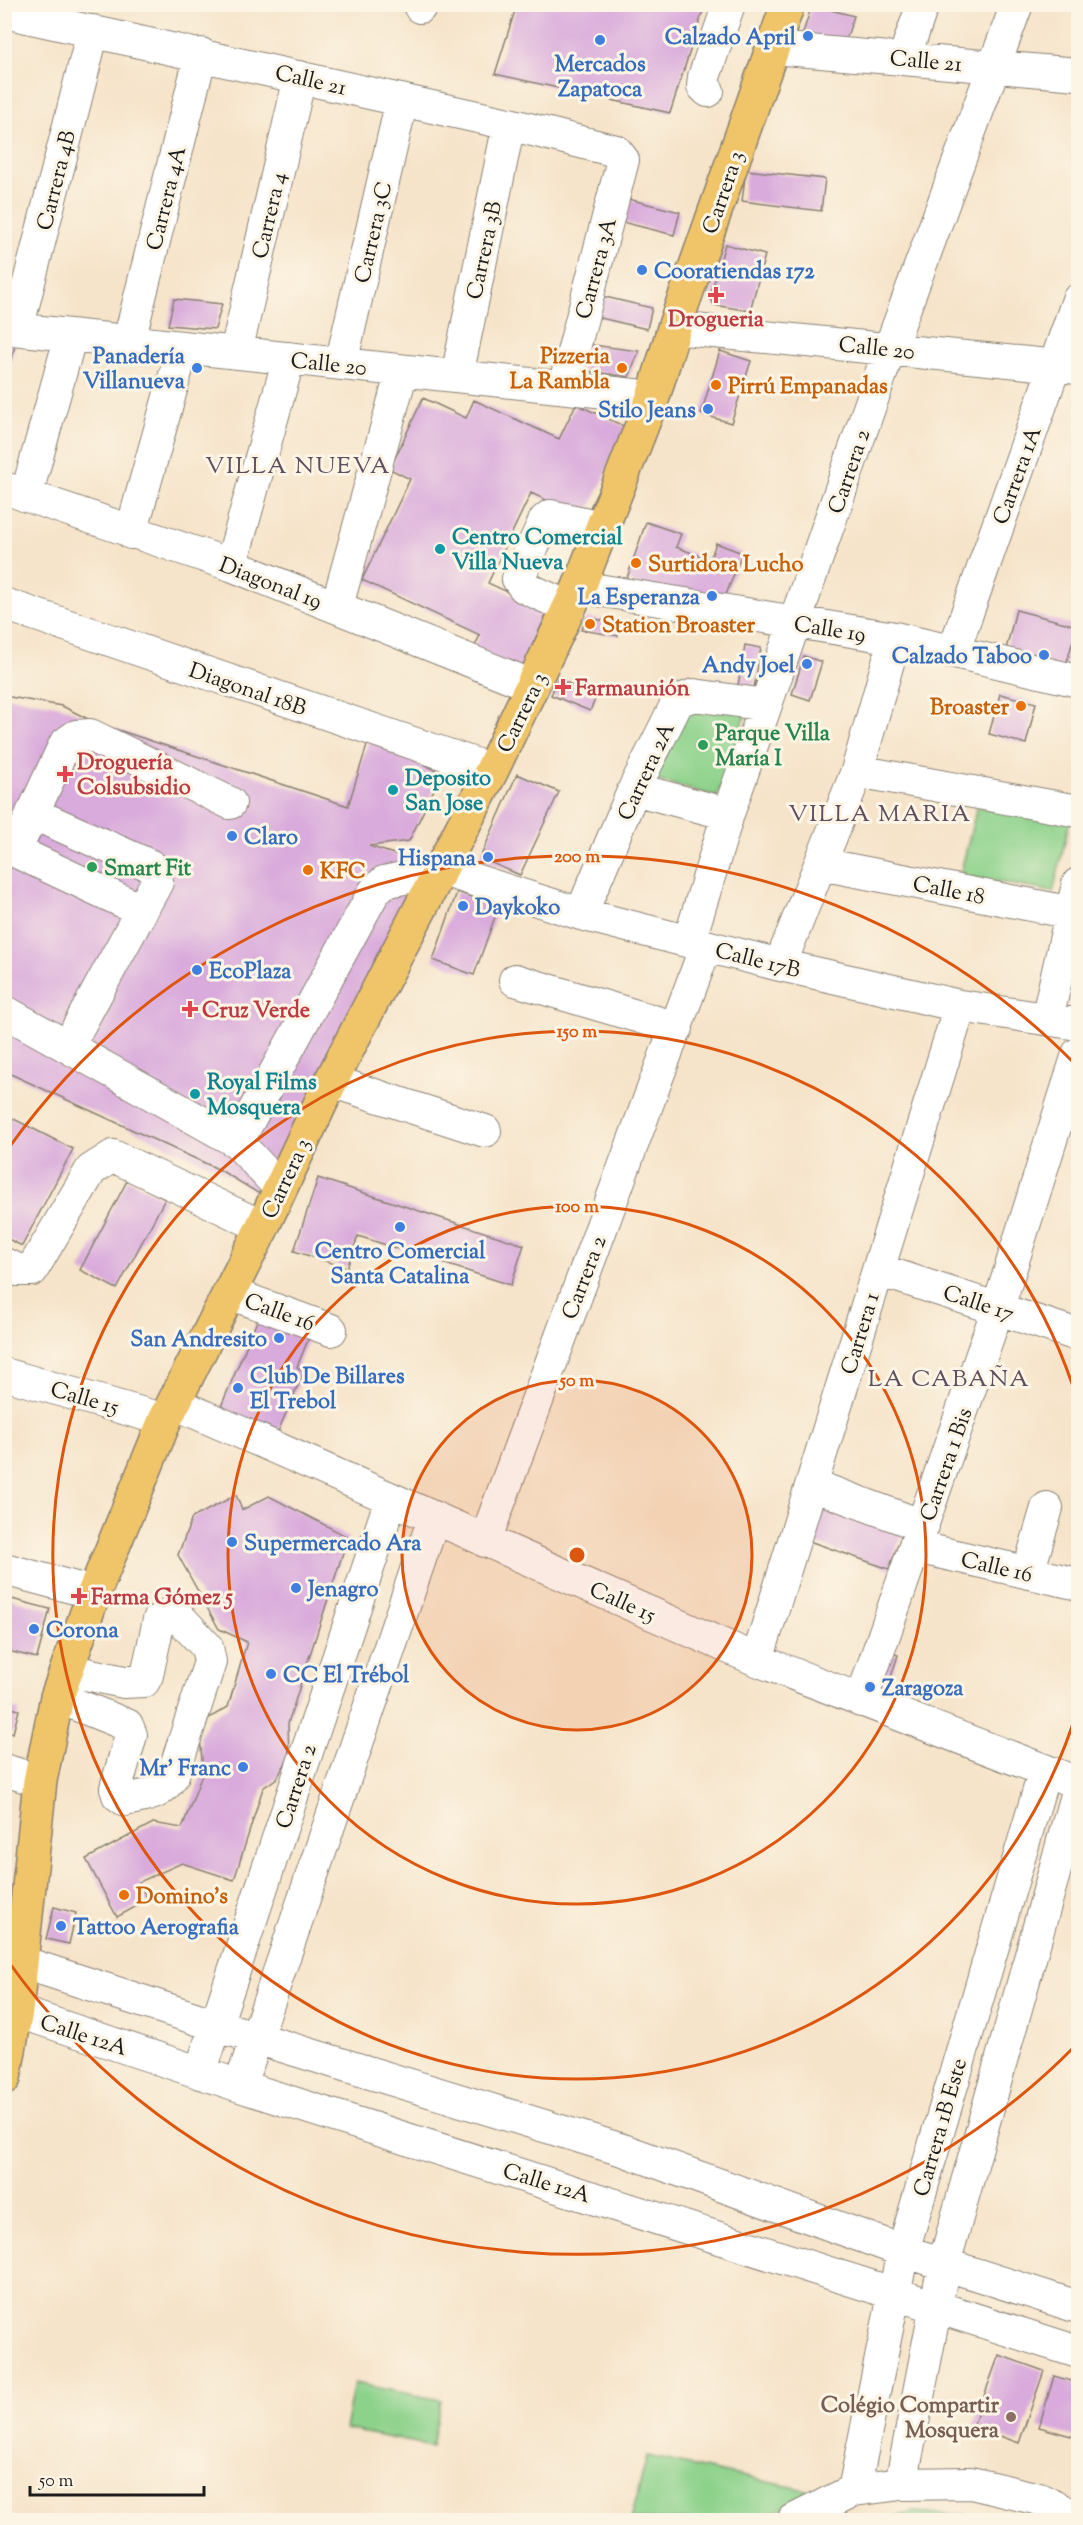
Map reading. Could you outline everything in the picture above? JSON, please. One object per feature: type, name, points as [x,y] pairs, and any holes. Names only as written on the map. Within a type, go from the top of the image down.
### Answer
[{"type":"main road","name":"Carrera 3","points":[[4,2078],[16,2011],[40,1781],[62,1683],[94,1593],[169,1412],[263,1227],[331,1081],[443,870],[575,598],[653,397],[788,4]]},
{"type":"street","points":[[708,91],[703,86],[704,77],[729,4]]},
{"type":"street","points":[[904,58],[923,4]]},
{"type":"street","name":"Carrera 2","points":[[485,1541],[677,1028],[728,814],[894,340],[1017,4]]},
{"type":"street","name":"Calle 21","points":[[4,12],[201,54],[509,124],[616,151]]},
{"type":"street","name":"Carrera 4B","points":[[11,329],[93,31]]},
{"type":"street","name":"Calle 21","points":[[773,48],[1078,74]]},
{"type":"street","name":"Carrera 4A","points":[[129,341],[201,54]]},
{"type":"street","name":"Carrera 4","points":[[236,352],[300,77]]},
{"type":"street","name":"Carrera 3C","points":[[341,364],[402,100]]},
{"type":"street","name":"Carrera 3B","points":[[457,376],[509,124]]},
{"type":"street","name":"Carrera 3A","points":[[564,387],[623,160],[616,151]]},
{"type":"street","name":"Carrera 1A","points":[[954,650],[1069,358],[1078,300]]},
{"type":"street","name":"Calle 20","points":[[678,319],[1069,358]]},
{"type":"street","name":"Calle 20","points":[[11,329],[653,397]]},
{"type":"street","points":[[15,492],[71,335]]},
{"type":"street","points":[[131,533],[183,347]]},
{"type":"street","points":[[231,565],[289,358]]},
{"type":"street","points":[[337,606],[402,371]]},
{"type":"street","name":"Diagonal 19","points":[[15,492],[231,565],[533,686]]},
{"type":"street","name":"Calle 19","points":[[602,526],[550,516],[545,520],[518,579],[524,587],[575,598],[796,623],[895,638],[954,650],[1078,681]]},
{"type":"street","name":"Diagonal 18B","points":[[4,604],[492,770]]},
{"type":"street","points":[[4,618],[87,634]]},
{"type":"street","points":[[780,964],[857,771],[895,638]]},
{"type":"street","name":"Carrera 2A","points":[[581,914],[634,789],[678,701],[684,696],[694,695],[766,705]]},
{"type":"street","points":[[141,910],[10,854],[65,744],[76,736],[90,735],[230,803]]},
{"type":"street","points":[[857,771],[1078,811]]},
{"type":"street","points":[[634,789],[728,814]]},
{"type":"street","points":[[32,813],[151,866],[156,872],[157,882],[68,1046]]},
{"type":"street","name":"Calle 18","points":[[820,864],[1076,904]]},
{"type":"street","points":[[237,1142],[374,892],[384,882],[443,870]]},
{"type":"street","name":"Calle 17B","points":[[443,870],[581,914],[780,964],[837,988],[1078,1024]]},
{"type":"street","points":[[1047,1019],[1076,904]]},
{"type":"street","points":[[515,980],[677,1028]]},
{"type":"street","name":"Carrera 1","points":[[757,1660],[960,1006]]},
{"type":"street","points":[[4,1011],[237,1142],[280,1188]]},
{"type":"street","name":"Carrera 1 Bis","points":[[861,1701],[998,1308],[1068,1126],[1078,1054]]},
{"type":"street","points":[[331,1081],[485,1131]]},
{"type":"street","points":[[4,1264],[18,1270],[32,1270],[92,1170],[113,1156],[263,1227]]},
{"type":"street","name":"Calle 17","points":[[879,1270],[1078,1335]]},
{"type":"street","name":"Calle 16","points":[[229,1293],[331,1330]]},
{"type":"street","name":"Calle 15","points":[[4,1374],[169,1412],[391,1499],[485,1541],[648,1598],[757,1660],[1078,1783]]},
{"type":"street","name":"Calle 16","points":[[812,1485],[920,1537],[1028,1573],[1078,1584]]},
{"type":"street","name":"Carrera 2","points":[[200,2073],[391,1499]]},
{"type":"street","points":[[1028,1573],[1047,1508]]},
{"type":"street","name":"Carrera 2","points":[[240,2086],[355,1775],[434,1518]]},
{"type":"street","points":[[4,1569],[94,1593]]},
{"type":"street","points":[[169,1614],[179,1617],[207,1647],[210,1662],[173,1775],[164,1788],[153,1794],[125,1800],[118,1795],[116,1788],[131,1735],[128,1725],[62,1683],[144,1681],[159,1620],[169,1614]]},
{"type":"street","points":[[4,1770],[40,1781]]},
{"type":"street","name":"Carrera 1B Este","points":[[854,2490],[903,2251],[1045,1770]]},
{"type":"street","name":"Carrera 1B Este","points":[[902,2484],[944,2264],[1078,1788]]},
{"type":"street","points":[[21,1962],[256,2038],[626,2151],[903,2251],[1078,2307]]},
{"type":"street","name":"Calle 12A","points":[[16,2011],[240,2086],[1078,2352]]},
{"type":"street","points":[[794,2520],[854,2490],[902,2484],[971,2483],[1039,2499],[1078,2518]]},
{"type":"green space","name":"Parque Villa María I","points":[[692,706],[747,711],[717,797],[653,779]]},
{"type":"green space","points":[[977,807],[1070,820],[1053,892],[960,875]]},
{"type":"green space","points":[[354,2383],[441,2400],[432,2446],[345,2429]]},
{"type":"green space","points":[[647,2456],[815,2492],[759,2520],[631,2520]]},
{"type":"green space","points":[[913,2512],[1006,2518],[1012,2520],[887,2520]]},
{"type":"building","name":"Mercados Zapatoca","points":[[517,4],[705,4],[670,113],[495,74]]},
{"type":"building","points":[[812,5],[854,16],[843,48],[799,45]]},
{"type":"building","points":[[746,170],[825,179],[821,211],[742,201]]},
{"type":"building","points":[[624,198],[680,212],[674,235],[618,221]]},
{"type":"building","points":[[725,244],[765,255],[750,311],[714,305],[710,297]]},
{"type":"building","points":[[597,295],[652,308],[647,329],[592,316]]},
{"type":"building","points":[[174,299],[222,304],[215,329],[168,325]]},
{"type":"building","points":[[4,340],[16,343],[7,372],[4,371]]},
{"type":"building","points":[[585,344],[639,351],[629,377],[580,370]]},
{"type":"building","points":[[720,351],[751,361],[731,423],[701,414]]},
{"type":"building","name":"Centro Comercial Villa Nueva","points":[[423,398],[466,418],[474,400],[559,439],[576,404],[628,428],[585,518],[531,493],[488,583],[548,611],[520,672],[473,650],[480,635],[362,580],[410,479],[390,469]]},
{"type":"building","points":[[646,522],[681,534],[676,547],[710,560],[716,543],[742,553],[721,608],[626,581]]},
{"type":"building","points":[[1016,610],[1077,626],[1065,669],[1005,653]]},
{"type":"building","points":[[587,618],[620,623],[618,636],[581,630]]},
{"type":"building","points":[[745,645],[761,648],[753,694],[737,691]]},
{"type":"building","points":[[804,656],[822,662],[810,700],[792,694]]},
{"type":"building","points":[[558,679],[597,695],[590,711],[551,695]]},
{"type":"building","points":[[1000,694],[1036,703],[1026,744],[989,734]]},
{"type":"building","name":"EcoPlaza","points":[[4,696],[62,706],[94,722],[348,806],[369,739],[442,773],[409,841],[369,846],[443,870],[268,1199],[220,1170],[4,1071]]},
{"type":"building","points":[[517,774],[559,792],[520,875],[480,858]]},
{"type":"building","points":[[457,892],[499,906],[474,975],[433,960]]},
{"type":"building","points":[[4,1114],[73,1149],[22,1246],[4,1237]]},
{"type":"building","name":"Centro Comercial Santa Catalina","points":[[318,1178],[524,1245],[511,1285],[358,1236],[347,1268],[294,1251]]},
{"type":"building","points":[[128,1179],[165,1199],[117,1289],[80,1270]]},
{"type":"building","points":[[262,1309],[312,1330],[297,1367],[304,1371],[274,1441],[217,1416]]},
{"type":"building","name":"CC El Trébol","points":[[236,1495],[242,1510],[269,1496],[348,1537],[288,1723],[289,1757],[277,1778],[263,1788],[234,1880],[182,1863],[139,1882],[148,1900],[117,1917],[86,1859],[153,1823],[182,1828],[203,1772],[200,1736],[209,1718],[228,1707],[247,1642],[219,1629],[178,1555],[192,1518]]},
{"type":"building","points":[[823,1503],[903,1531],[889,1569],[809,1541]]},
{"type":"building","points":[[4,1597],[50,1609],[37,1658],[4,1650]]},
{"type":"building","points":[[882,1650],[898,1655],[885,1696],[869,1690]]},
{"type":"building","points":[[4,1706],[19,1710],[13,1733],[4,1730]]},
{"type":"building","name":"Tattoo Aerografia","points":[[54,1907],[76,1913],[69,1944],[46,1939]]},
{"type":"building","points":[[999,2355],[1044,2371],[1019,2443],[973,2426]]},
{"type":"building","points":[[1054,2376],[1078,2383],[1078,2438],[1039,2427]]},
{"type":"place","name":"Calzado April","points":[[808,36]]},
{"type":"place","name":"Mercados Zapatoca","points":[[600,40]]},
{"type":"place","name":"Cooratiendas 172","points":[[642,270]]},
{"type":"place","name":"Drogueria","points":[[716,295]]},
{"type":"place","name":"Panadería Villanueva","points":[[197,368]]},
{"type":"place","name":"Pizzeria La Rambla","points":[[622,368]]},
{"type":"place","name":"Pirrú Empanadas","points":[[716,385]]},
{"type":"place","name":"Stilo Jeans","points":[[708,409]]},
{"type":"place","name":"Centro Comercial Villa Nueva","points":[[440,549]]},
{"type":"place","name":"Surtidora Lucho","points":[[636,563]]},
{"type":"place","name":"La Esperanza","points":[[712,596]]},
{"type":"place","name":"Station Broaster","points":[[590,624]]},
{"type":"place","name":"Calzado Taboo","points":[[1044,655]]},
{"type":"place","name":"Andy Joel","points":[[807,664]]},
{"type":"place","name":"Farmaunión","points":[[563,687]]},
{"type":"place","name":"Broaster","points":[[1021,706]]},
{"type":"place","name":"Parque Villa María I","points":[[703,745]]},
{"type":"place","name":"Droguería Colsubsidio","points":[[65,774]]},
{"type":"place","name":"Deposito San Jose","points":[[393,790]]},
{"type":"place","name":"Claro","points":[[232,836]]},
{"type":"place","name":"Hispana","points":[[488,857]]},
{"type":"place","name":"Smart Fit","points":[[92,867]]},
{"type":"place","name":"KFC","points":[[308,870]]},
{"type":"place","name":"Daykoko","points":[[463,906]]},
{"type":"place","name":"EcoPlaza","points":[[197,970]]},
{"type":"place","name":"Cruz Verde","points":[[190,1009]]},
{"type":"place","name":"Royal Films Mosquera","points":[[195,1094]]},
{"type":"place","name":"Centro Comercial Santa Catalina","points":[[400,1227]]},
{"type":"place","name":"San Andresito","points":[[279,1338]]},
{"type":"place","name":"Club De Billares El Trebol","points":[[238,1388]]},
{"type":"place","name":"Supermercado Ara","points":[[232,1542]]},
{"type":"place","name":"Jenagro","points":[[296,1588]]},
{"type":"place","name":"Farma Gómez 5","points":[[79,1596]]},
{"type":"place","name":"Corona","points":[[34,1629]]},
{"type":"place","name":"CC El Trébol","points":[[271,1674]]},
{"type":"place","name":"Zaragoza","points":[[870,1687]]},
{"type":"place","name":"Mr' Franc","points":[[243,1767]]},
{"type":"place","name":"Domino's","points":[[124,1895]]},
{"type":"place","name":"Tattoo Aerografia","points":[[61,1926]]},
{"type":"place","name":"Colégio Compartir Mosquera","points":[[1011,2417]]},
{"type":"district","name":"VILLA NUEVA","points":[[298,465]]},
{"type":"district","name":"VILLA MARIA","points":[[880,813]]},
{"type":"district","name":"LA CABAÑA","points":[[949,1378]]}]
